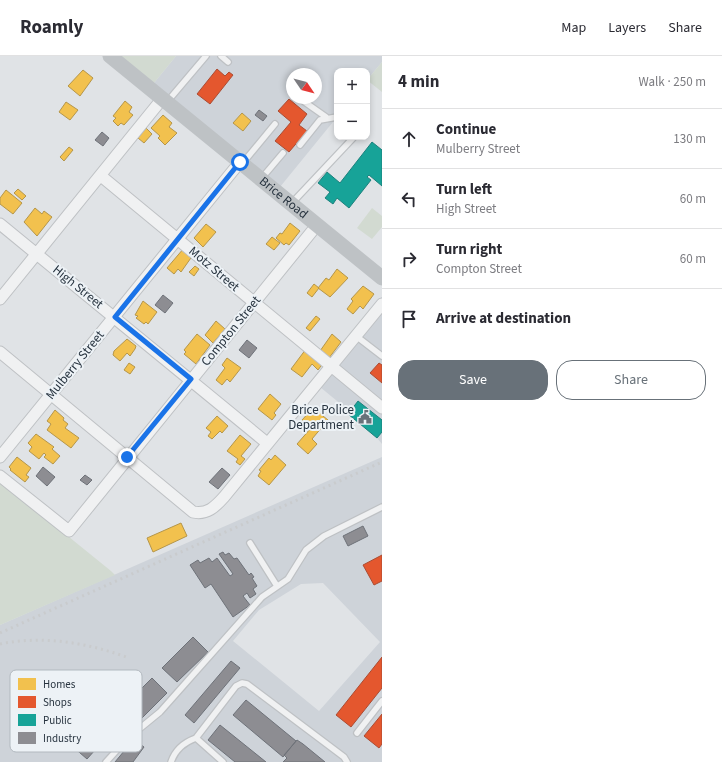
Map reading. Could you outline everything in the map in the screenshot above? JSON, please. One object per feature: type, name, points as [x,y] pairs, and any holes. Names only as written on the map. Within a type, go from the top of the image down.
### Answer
[{"type":"main road","name":"Brice Road","points":[[110,56],[382,278]]},
{"type":"street","points":[[0,299],[164,101]]},
{"type":"street","name":"Mulberry Street","points":[[0,457],[115,317],[177,238],[241,163]]},
{"type":"street","name":"Motz Street","points":[[101,176],[382,408]]},
{"type":"street","name":"High Street","points":[[0,224],[191,379],[267,443]]},
{"type":"street","name":"Compton Street","points":[[0,476],[69,531],[127,457],[317,225]]},
{"type":"street","points":[[0,352],[193,512],[200,514],[207,512],[224,497],[267,443],[288,421],[382,304]]},
{"type":"lane","points":[[164,101],[206,56]]},
{"type":"lane","points":[[222,56],[228,62]]},
{"type":"lane","points":[[308,104],[326,117]]},
{"type":"lane","points":[[300,145],[320,120],[326,117],[334,117]]},
{"type":"lane","points":[[241,163],[275,124]]},
{"type":"lane","points":[[291,204],[351,140]]},
{"type":"lane","points":[[261,179],[282,153]]},
{"type":"lane","points":[[356,336],[382,356]]},
{"type":"lane","points":[[142,727],[160,712],[262,597],[288,578],[306,550],[324,536],[382,507]]},
{"type":"lane","points":[[250,543],[277,586]]},
{"type":"lane","points":[[171,762],[174,754],[188,741],[196,738],[236,686],[242,683],[247,684],[344,757],[347,762]]},
{"type":"lane","points":[[357,733],[382,701]]},
{"type":"lane","points":[[196,738],[223,762]]},
{"type":"lane","points":[[106,762],[115,752]]},
{"type":"shaded area","points":[[121,56],[176,56],[154,83]]},
{"type":"shaded area","points":[[176,56],[382,56],[382,62],[370,76],[370,68],[334,68],[334,121],[280,187],[154,83]]},
{"type":"shaded area","points":[[382,62],[382,92],[370,82],[370,76]]},
{"type":"shaded area","points":[[372,208],[382,216],[382,227],[372,239],[357,228]]},
{"type":"shaded area","points":[[382,297],[382,444],[348,414],[348,410],[320,387],[319,391],[312,385]]},
{"type":"shaded area","points":[[382,457],[382,762],[0,762],[0,625]],"holes":[[[323,583],[380,642],[319,711],[233,641],[259,610],[301,584]]]},
{"type":"shaded area","points":[[0,481],[111,571],[115,575],[0,625]]},
{"type":"building: Homes","points":[[83,70],[93,78],[80,96],[68,86]]},
{"type":"building: Homes","points":[[125,101],[132,107],[129,112],[133,115],[124,125],[121,123],[118,126],[113,121],[116,118],[113,116]]},
{"type":"building: Homes","points":[[66,102],[78,110],[70,120],[59,112]]},
{"type":"building: Homes","points":[[242,113],[251,121],[243,131],[233,123]]},
{"type":"building: Homes","points":[[163,115],[172,123],[169,127],[177,133],[165,145],[158,138],[160,136],[151,128]]},
{"type":"building: Homes","points":[[146,128],[152,134],[144,143],[138,138]]},
{"type":"building: Homes","points":[[69,147],[73,150],[64,161],[60,157]]},
{"type":"building: Homes","points":[[18,189],[26,196],[22,200],[14,193]]},
{"type":"building: Homes","points":[[6,190],[22,203],[13,214],[0,204],[0,198]]},
{"type":"building: Homes","points":[[35,208],[42,214],[44,211],[52,217],[37,236],[24,222]]},
{"type":"building: Homes","points":[[290,223],[300,231],[289,245],[286,243],[284,245],[276,238],[280,233],[282,234]]},
{"type":"building: Homes","points":[[206,224],[216,232],[203,247],[194,238]]},
{"type":"building: Homes","points":[[272,237],[280,243],[274,250],[266,244]]},
{"type":"building: Homes","points":[[184,248],[193,255],[181,272],[178,269],[174,274],[167,268]]},
{"type":"building: Homes","points":[[195,266],[199,269],[194,276],[189,272]]},
{"type":"building: Homes","points":[[337,269],[348,278],[330,297],[318,288],[326,278],[329,280]]},
{"type":"building: Homes","points":[[314,284],[319,288],[312,297],[307,293]]},
{"type":"building: Homes","points":[[363,286],[374,294],[363,309],[360,306],[353,314],[347,309],[353,301],[351,299]]},
{"type":"building: Homes","points":[[143,301],[157,312],[148,324],[146,322],[144,324],[136,318],[138,316],[135,315]]},
{"type":"building: Homes","points":[[316,316],[320,319],[310,331],[306,328]]},
{"type":"building: Homes","points":[[216,321],[225,329],[213,343],[205,335]]},
{"type":"building: Homes","points":[[197,334],[210,345],[196,364],[184,354],[186,352],[184,350]]},
{"type":"building: Homes","points":[[332,334],[341,342],[329,358],[320,351]]},
{"type":"building: Homes","points":[[127,339],[136,346],[130,356],[127,353],[120,361],[113,355],[114,351]]},
{"type":"building: Homes","points":[[306,349],[324,362],[318,370],[312,364],[302,377],[291,369]]},
{"type":"building: Homes","points":[[227,358],[241,368],[230,382],[227,379],[222,385],[216,380],[225,368],[222,365]]},
{"type":"building: Homes","points":[[129,363],[135,367],[130,374],[124,370]]},
{"type":"building: Homes","points":[[270,394],[281,404],[274,413],[276,415],[272,420],[258,409]]},
{"type":"building: Homes","points":[[313,408],[328,420],[312,439],[317,444],[308,454],[297,444],[311,428],[302,420]]},
{"type":"building: Homes","points":[[55,410],[68,424],[65,428],[79,438],[71,448],[47,430],[51,424],[47,421]]},
{"type":"building: Homes","points":[[217,416],[228,426],[222,433],[220,431],[212,439],[208,436],[211,432],[206,428]]},
{"type":"building: Homes","points":[[36,434],[54,447],[52,449],[60,456],[53,464],[44,457],[46,455],[44,453],[39,459],[29,451],[32,447],[28,443]]},
{"type":"building: Homes","points":[[240,435],[251,444],[241,456],[245,459],[240,465],[236,462],[238,459],[227,451]]},
{"type":"building: Homes","points":[[275,455],[286,465],[269,485],[258,476],[261,471],[259,470],[269,458],[271,460]]},
{"type":"building: Homes","points":[[17,457],[31,468],[26,475],[29,477],[25,482],[10,470],[11,469],[9,467]]},
{"type":"building: Homes","points":[[181,523],[187,536],[153,552],[147,538]]},
{"type":"building: Shops","points":[[217,69],[225,76],[229,72],[233,75],[210,104],[197,94]]},
{"type":"building: Shops","points":[[286,102],[286,104],[295,104],[307,114],[299,125],[307,131],[289,152],[275,141],[291,122],[278,111]]},
{"type":"building: Shops","points":[[379,363],[382,365],[382,383],[370,373]]},
{"type":"building: Shops","points":[[382,555],[382,581],[374,585],[363,565]]},
{"type":"building: Shops","points":[[382,657],[382,688],[351,727],[336,715]]},
{"type":"building: Shops","points":[[382,714],[382,744],[379,748],[364,736]]},
{"type":"building: Public","points":[[372,142],[382,150],[382,186],[369,175],[367,177],[371,180],[349,208],[337,198],[333,204],[325,198],[330,192],[318,183],[327,172],[340,183]]},
{"type":"building: Public","name":"Brice Police Department","points":[[358,401],[382,420],[382,432],[377,438],[348,414]]},
{"type":"building: Industry","points":[[259,110],[267,116],[263,121],[255,115]]},
{"type":"building: Industry","points":[[102,132],[109,138],[103,146],[95,140]]},
{"type":"building: Industry","points":[[163,295],[173,303],[165,313],[155,305]]},
{"type":"building: Industry","points":[[247,340],[257,348],[249,358],[239,350]]},
{"type":"building: Industry","points":[[43,467],[55,477],[47,486],[36,476]]},
{"type":"building: Industry","points":[[222,468],[230,475],[218,489],[209,482]]},
{"type":"building: Industry","points":[[85,475],[92,480],[87,485],[80,480]]},
{"type":"building: Industry","points":[[363,526],[368,536],[348,546],[343,536]]},
{"type":"building: Industry","points":[[223,552],[225,555],[229,553],[234,559],[237,558],[249,575],[251,573],[254,577],[252,578],[257,586],[253,589],[256,594],[250,598],[247,593],[243,596],[250,605],[233,617],[211,584],[205,588],[190,565],[198,560],[200,563],[209,558],[212,562],[217,558],[230,576],[233,574],[219,554]]},
{"type":"building: Industry","points":[[193,637],[208,652],[177,682],[162,668]]},
{"type":"building: Industry","points":[[231,661],[240,668],[194,723],[185,715]]},
{"type":"building: Industry","points":[[152,678],[167,693],[142,718],[142,688]]},
{"type":"building: Industry","points":[[246,700],[296,741],[283,757],[233,715]]},
{"type":"building: Industry","points":[[220,725],[266,762],[235,762],[208,740]]},
{"type":"building: Industry","points":[[297,740],[325,762],[283,762],[287,758],[284,755]]},
{"type":"building: Industry","points":[[79,752],[93,752],[87,759]]},
{"type":"building: Industry","points":[[123,752],[140,752],[133,762],[115,762]]},
{"type":"railway","points":[[0,633],[382,462]]},
{"type":"railway","points":[[0,644],[33,640],[66,642],[98,648],[129,658]]},
{"type":"place","name":"Brice Police Department","points":[[365,417]]},
{"type":"route","points":[[127,457],[191,379],[115,317],[177,238],[240,162]]}]
